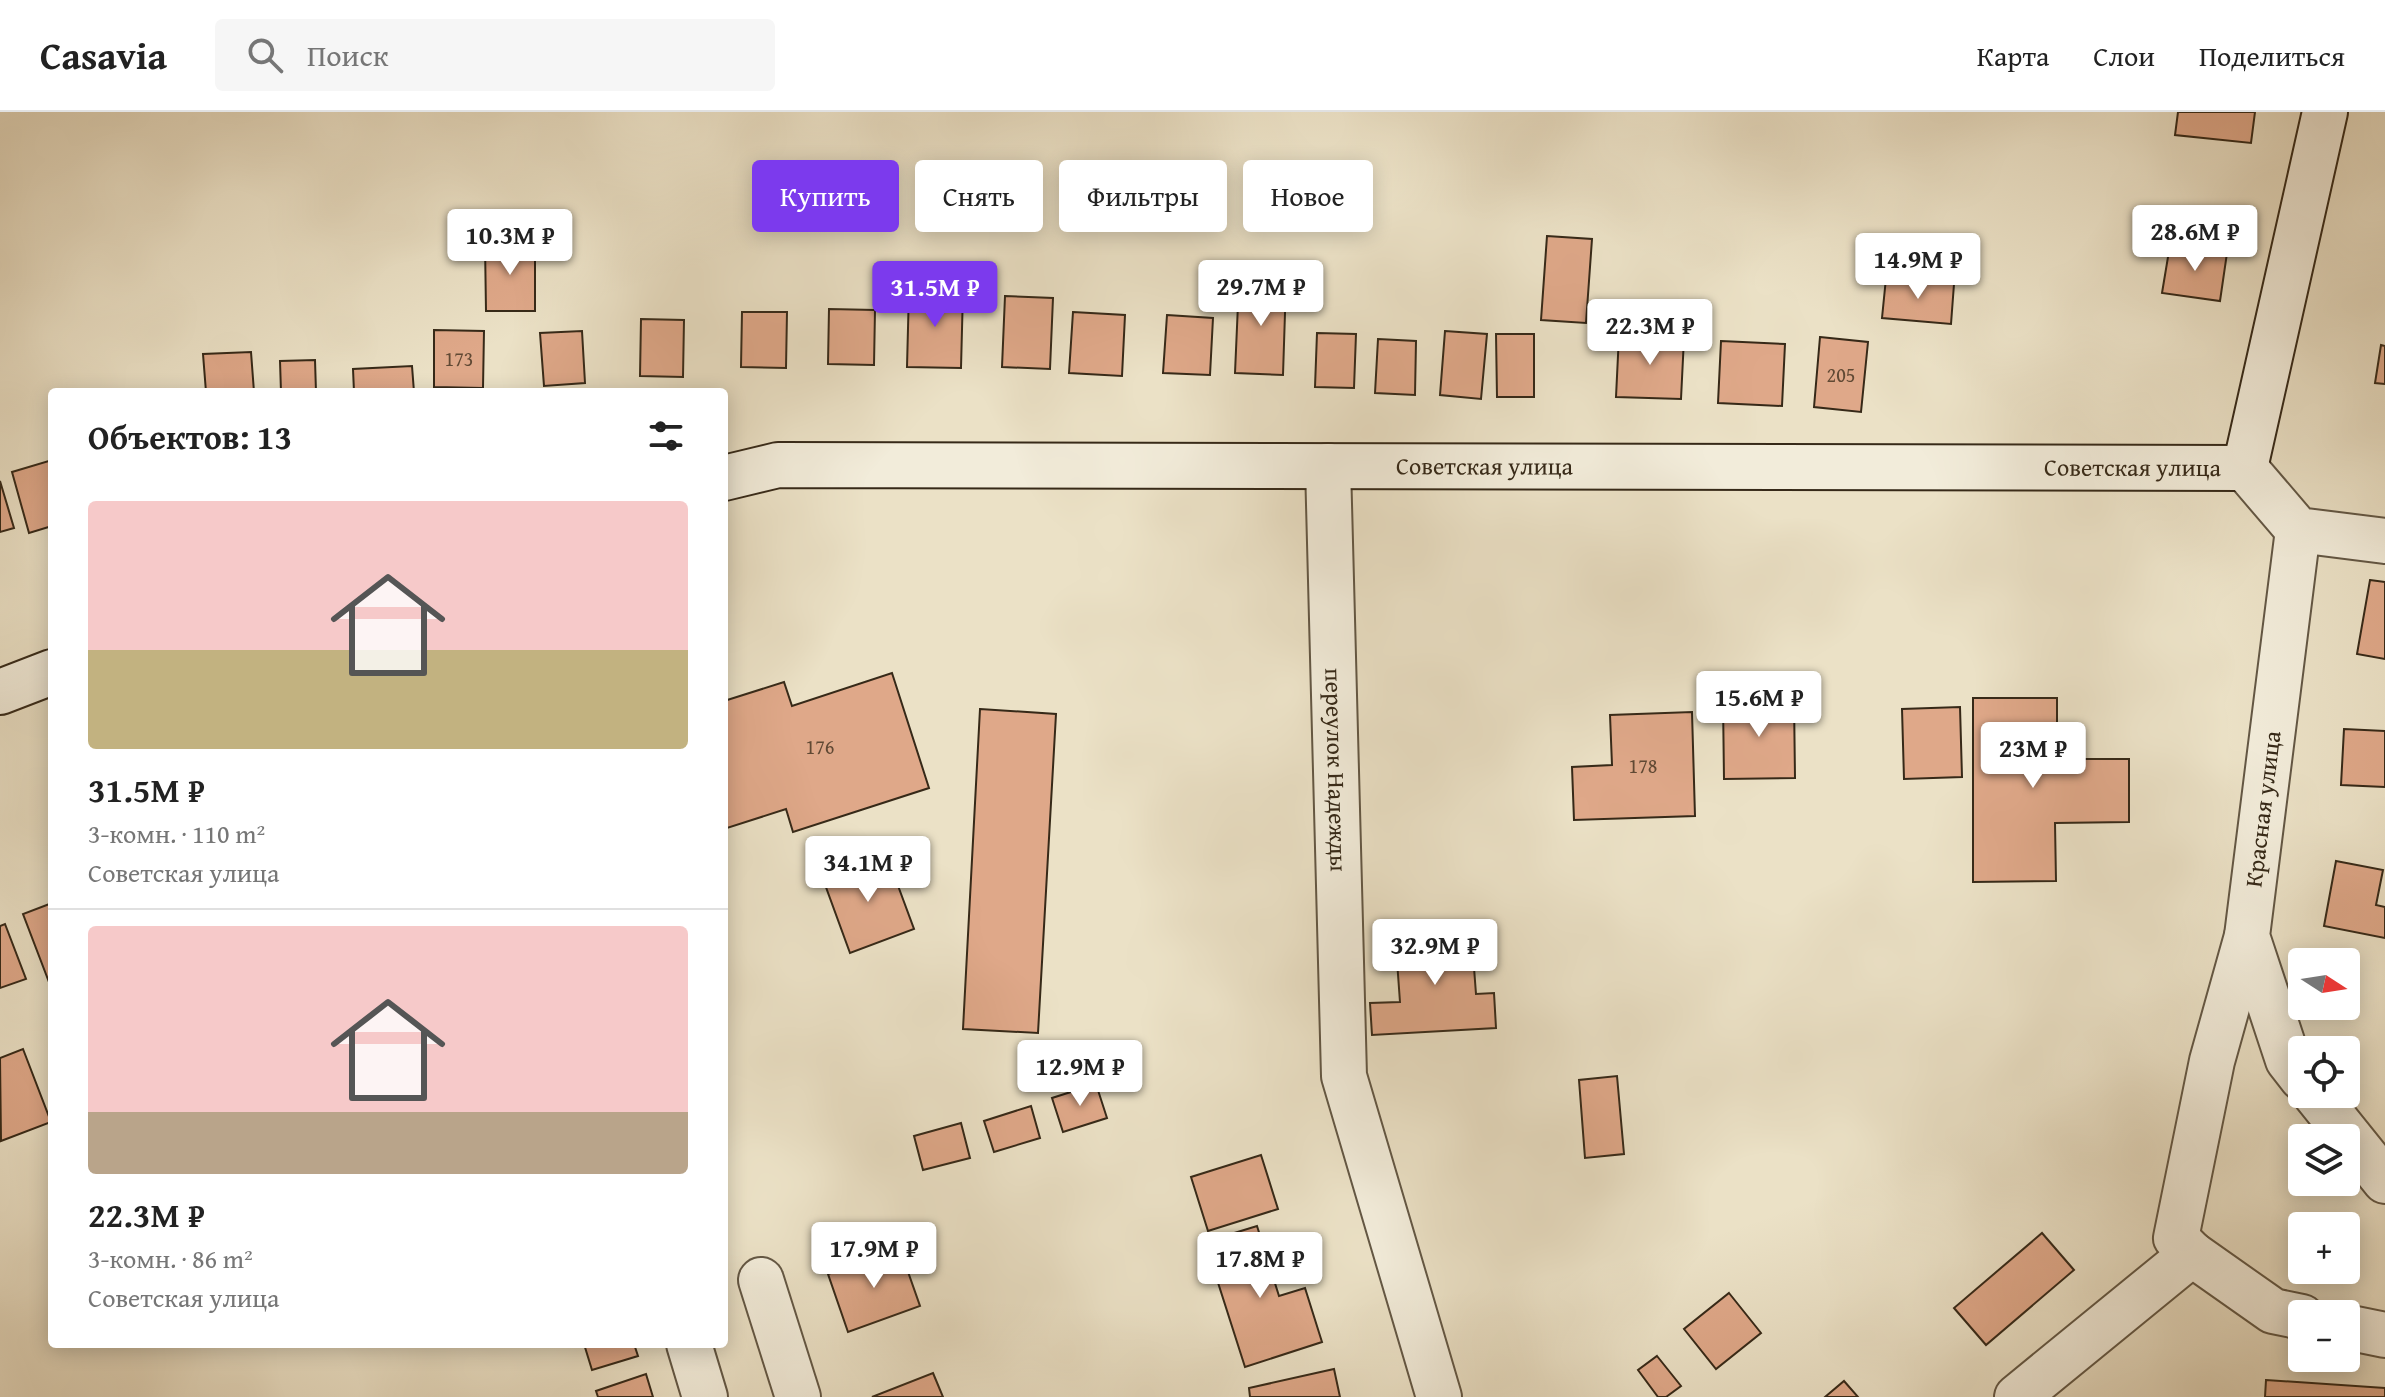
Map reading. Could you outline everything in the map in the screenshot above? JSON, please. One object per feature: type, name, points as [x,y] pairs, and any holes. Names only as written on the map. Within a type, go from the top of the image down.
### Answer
[{"type":"street","points":[[2325,112],[2245,468],[2298,530],[2385,541]]},
{"type":"street","name":"Советская улица","points":[[728,477],[778,465],[2245,468]]},
{"type":"street","name":"переулок Надежды","points":[[1328,466],[1344,1076],[1439,1397]]},
{"type":"street","name":"Красная улица","points":[[2288,1060],[2247,936],[2298,530]]},
{"type":"street","points":[[0,692],[48,674]]},
{"type":"street","points":[[2247,936],[2212,1061],[2176,1238],[2192,1254],[2273,1311],[2288,1314]]},
{"type":"street","points":[[2326,1108],[2385,1181]]},
{"type":"street","points":[[2017,1397],[2192,1254]]},
{"type":"street","points":[[761,1280],[798,1397]]},
{"type":"street","points":[[2360,1330],[2385,1335]]},
{"type":"street","points":[[690,1348],[705,1397]]},
{"type":"building","points":[[2178,112],[2255,112],[2251,143],[2175,135]]},
{"type":"building","points":[[1547,236],[1592,239],[1586,323],[1541,320]]},
{"type":"building","points":[[485,244],[535,244],[535,311],[486,311]]},
{"type":"building","points":[[2170,245],[2227,253],[2220,301],[2162,293]]},
{"type":"building","points":[[1886,278],[1954,284],[1951,324],[1882,318]]},
{"type":"building","points":[[1239,281],[1286,282],[1283,375],[1235,373]]},
{"type":"building","points":[[909,290],[963,291],[961,368],[907,367]]},
{"type":"building","points":[[1005,296],[1053,298],[1050,369],[1002,367]]},
{"type":"building","points":[[829,309],[875,310],[874,365],[828,364]]},
{"type":"building","points":[[742,312],[787,312],[786,368],[741,367]]},
{"type":"building","points":[[1073,312],[1125,315],[1122,376],[1069,373]]},
{"type":"building","points":[[1167,315],[1213,318],[1210,375],[1163,373]]},
{"type":"building","points":[[641,319],[684,320],[683,377],[640,376]]},
{"type":"building","points":[[434,330],[484,331],[483,388],[434,387]]},
{"type":"building","points":[[582,331],[585,383],[544,386],[540,333]]},
{"type":"building","points":[[1445,331],[1487,334],[1481,399],[1440,395]]},
{"type":"building","points":[[1317,333],[1356,334],[1354,388],[1315,387]]},
{"type":"building","points":[[1496,334],[1534,334],[1534,397],[1497,397]]},
{"type":"building","points":[[1619,335],[1684,338],[1681,399],[1616,397]]},
{"type":"building","points":[[1820,337],[1868,342],[1861,412],[1814,407]]},
{"type":"building","points":[[1378,339],[1416,341],[1415,395],[1375,393]]},
{"type":"building","points":[[1721,341],[1785,344],[1782,406],[1718,403]]},
{"type":"building","points":[[2381,345],[2385,346],[2385,384],[2375,383]]},
{"type":"building","points":[[251,352],[254,388],[206,388],[203,354]]},
{"type":"building","points":[[315,360],[316,388],[281,388],[280,361]]},
{"type":"building","points":[[412,366],[414,388],[354,388],[353,369]]},
{"type":"building","points":[[48,461],[48,527],[29,533],[12,472]]},
{"type":"building","points":[[0,481],[14,528],[0,532]]},
{"type":"building","points":[[2370,580],[2385,582],[2385,659],[2357,654]]},
{"type":"building","points":[[892,673],[929,788],[793,832],[786,809],[728,828],[728,700],[784,682],[792,706]]},
{"type":"building","points":[[1973,698],[2057,698],[2057,759],[2129,759],[2129,822],[2055,823],[2056,881],[1973,882]]},
{"type":"building","points":[[1794,699],[1795,778],[1724,779],[1723,701]]},
{"type":"building","points":[[1960,707],[1962,777],[1904,779],[1902,709]]},
{"type":"building","points":[[980,709],[1056,714],[1038,1033],[963,1029]]},
{"type":"building","points":[[1692,712],[1695,816],[1574,820],[1572,767],[1612,765],[1610,715]]},
{"type":"building","points":[[2344,729],[2385,731],[2385,787],[2341,785]]},
{"type":"building","points":[[887,856],[914,929],[850,953],[823,879]]},
{"type":"building","points":[[2336,861],[2383,870],[2376,905],[2385,907],[2385,938],[2324,926]]},
{"type":"building","points":[[48,905],[48,980],[23,914]]},
{"type":"building","points":[[5,924],[26,979],[0,988],[0,926]]},
{"type":"building","points":[[1471,928],[1476,994],[1494,993],[1496,1028],[1372,1035],[1370,1003],[1400,1002],[1395,933]]},
{"type":"building","points":[[23,1049],[48,1114],[48,1123],[1,1141],[0,1058]]},
{"type":"building","points":[[1617,1076],[1624,1154],[1585,1158],[1579,1080]]},
{"type":"building","points":[[1096,1084],[1107,1118],[1063,1132],[1052,1098]]},
{"type":"building","points":[[1031,1106],[1040,1138],[994,1152],[984,1121]]},
{"type":"building","points":[[961,1123],[970,1158],[923,1170],[914,1136]]},
{"type":"building","points":[[1261,1155],[1278,1209],[1208,1231],[1191,1177]]},
{"type":"building","points":[[1257,1226],[1279,1296],[1305,1288],[1322,1342],[1245,1367],[1205,1242]]},
{"type":"building","points":[[2042,1233],[2074,1270],[1986,1345],[1954,1308]]},
{"type":"building","points":[[900,1249],[920,1306],[848,1332],[828,1274]]},
{"type":"building","points":[[1729,1293],[1761,1333],[1716,1369],[1684,1329]]},
{"type":"building","points":[[585,1348],[635,1348],[638,1356],[592,1370]]},
{"type":"building","points":[[1657,1356],[1681,1386],[1666,1397],[1658,1397],[1638,1370]]},
{"type":"building","points":[[1334,1369],[1340,1397],[1250,1397],[1249,1388]]},
{"type":"building","points":[[933,1373],[943,1397],[872,1397]]},
{"type":"building","points":[[646,1374],[653,1397],[598,1397],[596,1391]]},
{"type":"building","points":[[2266,1380],[2385,1388],[2385,1397],[2265,1397]]},
{"type":"building","points":[[1844,1381],[1858,1397],[1825,1397]]}]
